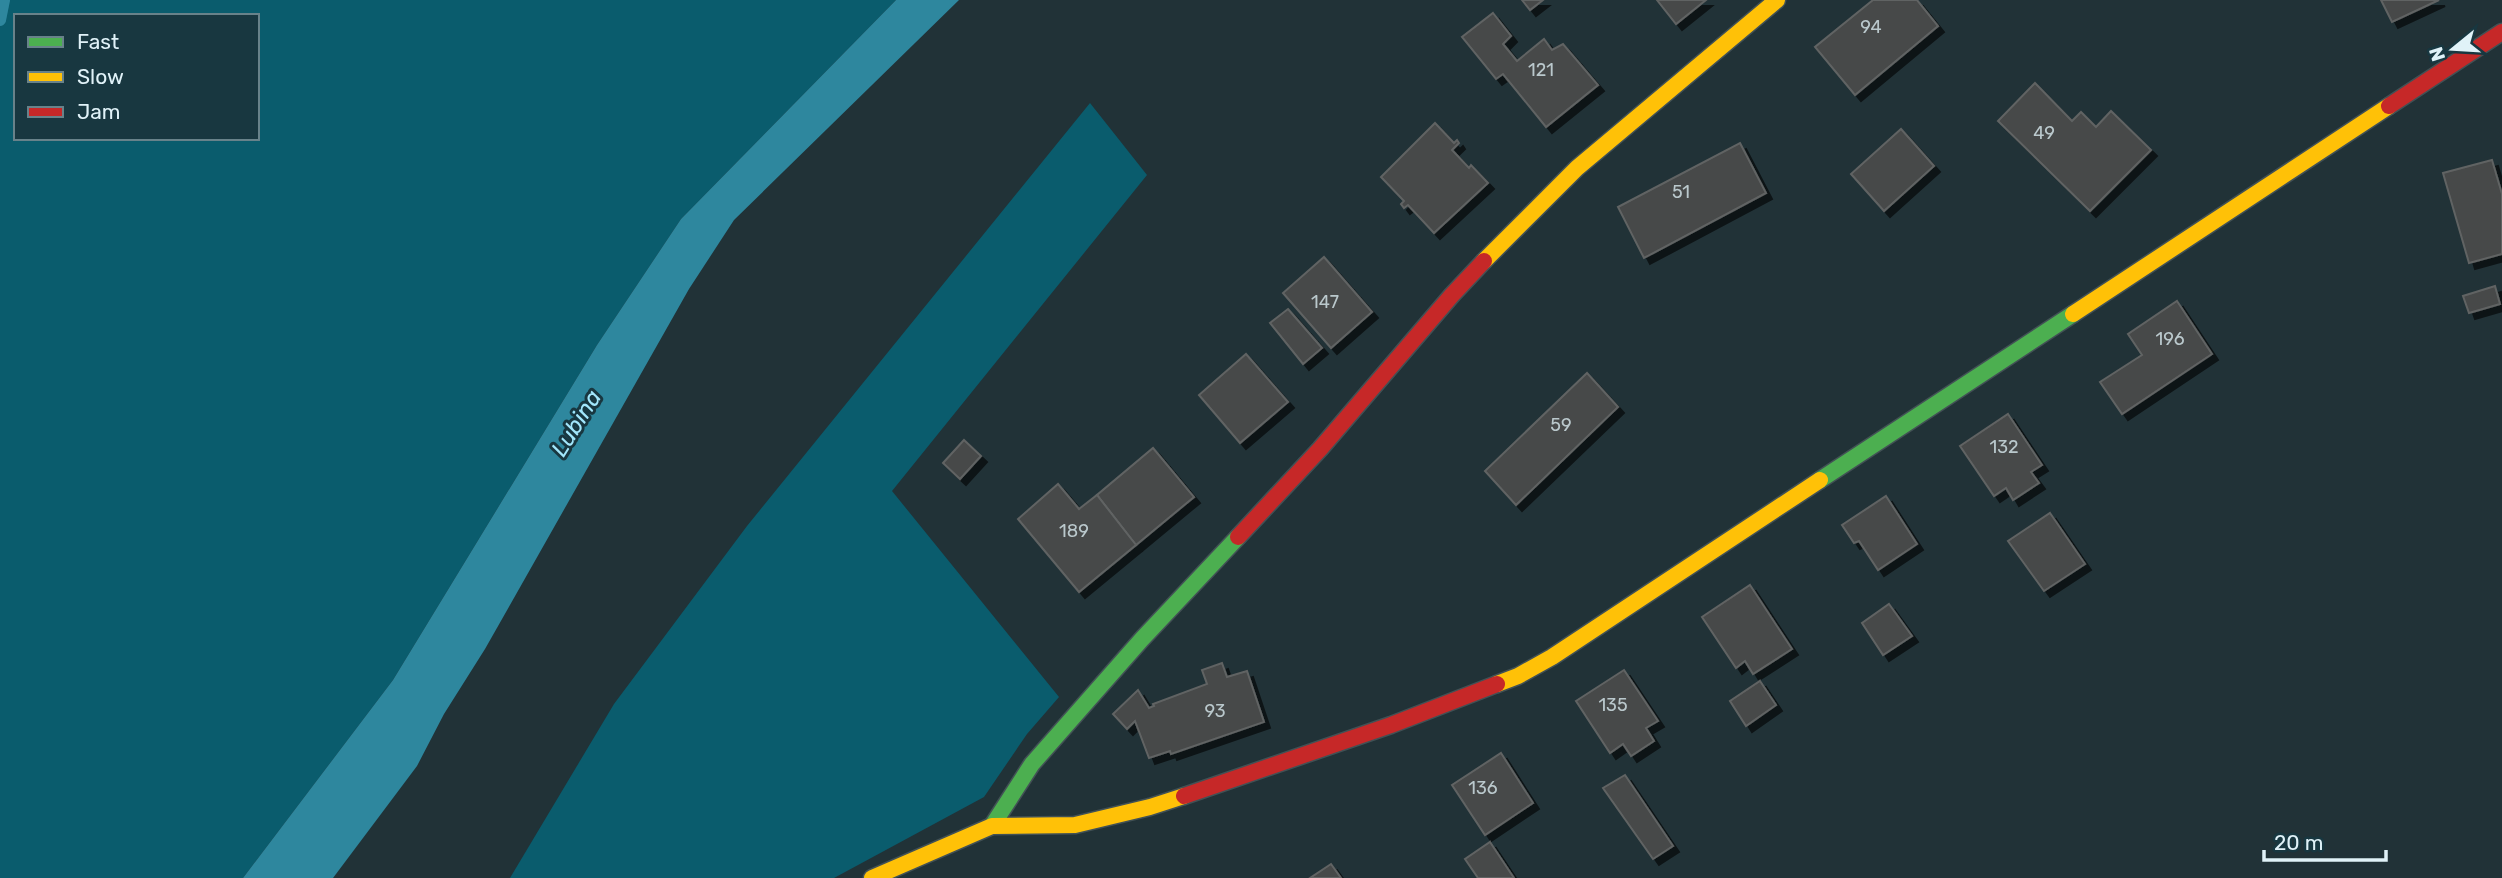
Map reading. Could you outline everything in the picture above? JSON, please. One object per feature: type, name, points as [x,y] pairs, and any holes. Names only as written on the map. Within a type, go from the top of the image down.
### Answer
[{"type":"street","points":[[992,826],[1041,754],[1142,639],[1320,449],[1490,254],[1577,168],[1777,0]]},
{"type":"street","points":[[872,878],[992,826],[1075,825],[1150,807],[1391,725],[1518,676],[1552,657],[2502,32]]},
{"type":"shaded area","points":[[0,0],[896,0],[681,219],[597,345],[393,680],[243,878],[0,878]]},
{"type":"shaded area","points":[[1090,103],[1147,175],[892,491],[1059,697],[1027,734],[984,797],[834,878],[510,878],[614,704],[747,526]]},
{"type":"water","name":"Lubina","points":[[896,0],[959,0],[734,220],[689,289],[485,649],[444,714],[417,766],[333,878],[243,878],[393,680],[597,345],[681,219]]},
{"type":"building","points":[[1522,0],[1543,0],[1530,10]]},
{"type":"building","points":[[1657,0],[1706,0],[1676,24]]},
{"type":"building","points":[[1873,0],[1917,0],[1938,26],[1855,95],[1815,47]]},
{"type":"building","points":[[2381,0],[2439,0],[2392,22]]},
{"type":"building","points":[[1493,13],[1511,36],[1503,44],[1517,61],[1544,39],[1552,50],[1563,44],[1598,85],[1546,127],[1503,74],[1496,79],[1462,37]]},
{"type":"building","points":[[2035,83],[2072,121],[2081,112],[2096,127],[2111,111],[2151,150],[2090,211],[1998,121]]},
{"type":"building","points":[[1435,123],[1454,143],[1457,140],[1459,143],[1452,150],[1488,183],[1434,233],[1408,205],[1404,208],[1401,204],[1404,201],[1381,177]]},
{"type":"building","points":[[1901,129],[1934,166],[1884,211],[1851,174]]},
{"type":"building","points":[[1740,143],[1766,193],[1644,258],[1618,207]]},
{"type":"building","points":[[2492,160],[2502,194],[2502,254],[2469,263],[2443,173]]},
{"type":"building","points":[[1324,257],[1372,312],[1331,348],[1283,293]]},
{"type":"building","points":[[2495,286],[2500,304],[2469,313],[2463,296]]},
{"type":"building","points":[[2177,301],[2212,354],[2122,414],[2100,382],[2142,355],[2128,334]]},
{"type":"building","points":[[1288,309],[1322,348],[1303,364],[1270,323]]},
{"type":"building","points":[[1246,354],[1288,402],[1240,443],[1199,395]]},
{"type":"building","points":[[1587,373],[1618,407],[1516,505],[1485,471]]},
{"type":"building","points":[[2008,414],[2042,465],[2031,472],[2039,483],[2013,500],[2006,488],[1994,496],[1960,446]]},
{"type":"building","points":[[964,440],[981,456],[960,479],[943,463]]},
{"type":"building","points":[[1153,448],[1194,497],[1136,545],[1097,495]]},
{"type":"building","points":[[1058,484],[1079,509],[1097,495],[1136,545],[1079,592],[1018,519]]},
{"type":"building","points":[[1886,496],[1917,544],[1878,570],[1859,541],[1854,543],[1842,525]]},
{"type":"building","points":[[2050,513],[2085,564],[2044,591],[2008,541]]},
{"type":"building","points":[[1750,585],[1792,649],[1753,674],[1745,661],[1736,668],[1702,617]]},
{"type":"building","points":[[1889,604],[1912,636],[1883,655],[1862,623]]},
{"type":"building","points":[[1222,663],[1227,677],[1247,671],[1264,722],[1171,754],[1170,751],[1149,758],[1135,721],[1127,729],[1113,714],[1138,690],[1149,708],[1154,706],[1153,704],[1207,684],[1202,670]]},
{"type":"building","points":[[1624,670],[1658,721],[1646,728],[1654,741],[1631,756],[1623,744],[1610,753],[1576,701]]},
{"type":"building","points":[[1760,681],[1776,705],[1746,726],[1730,701]]},
{"type":"building","points":[[1501,753],[1533,803],[1485,835],[1452,785]]},
{"type":"building","points":[[1625,775],[1673,846],[1653,859],[1603,788]]},
{"type":"building","points":[[1490,842],[1514,878],[1478,878],[1465,859]]},
{"type":"building","points":[[1331,864],[1341,878],[1310,878]]},
{"type":"waterway","points":[[0,20],[4,0]]},
{"type":"traffic: fast","points":[[1820,480],[2073,314]]},
{"type":"traffic: fast","points":[[992,826],[1032,764],[1142,639],[1238,537]]},
{"type":"traffic: slow","points":[[1484,261],[1577,168],[1777,0]]},
{"type":"traffic: slow","points":[[2073,314],[2389,106]]},
{"type":"traffic: slow","points":[[1497,684],[1552,657],[1820,480]]},
{"type":"traffic: slow","points":[[872,878],[992,826],[1075,825],[1184,796]]},
{"type":"traffic: jam","points":[[2389,106],[2502,32]]},
{"type":"traffic: jam","points":[[1238,537],[1320,449],[1484,261]]},
{"type":"traffic: jam","points":[[1184,796],[1391,725],[1497,684]]}]
